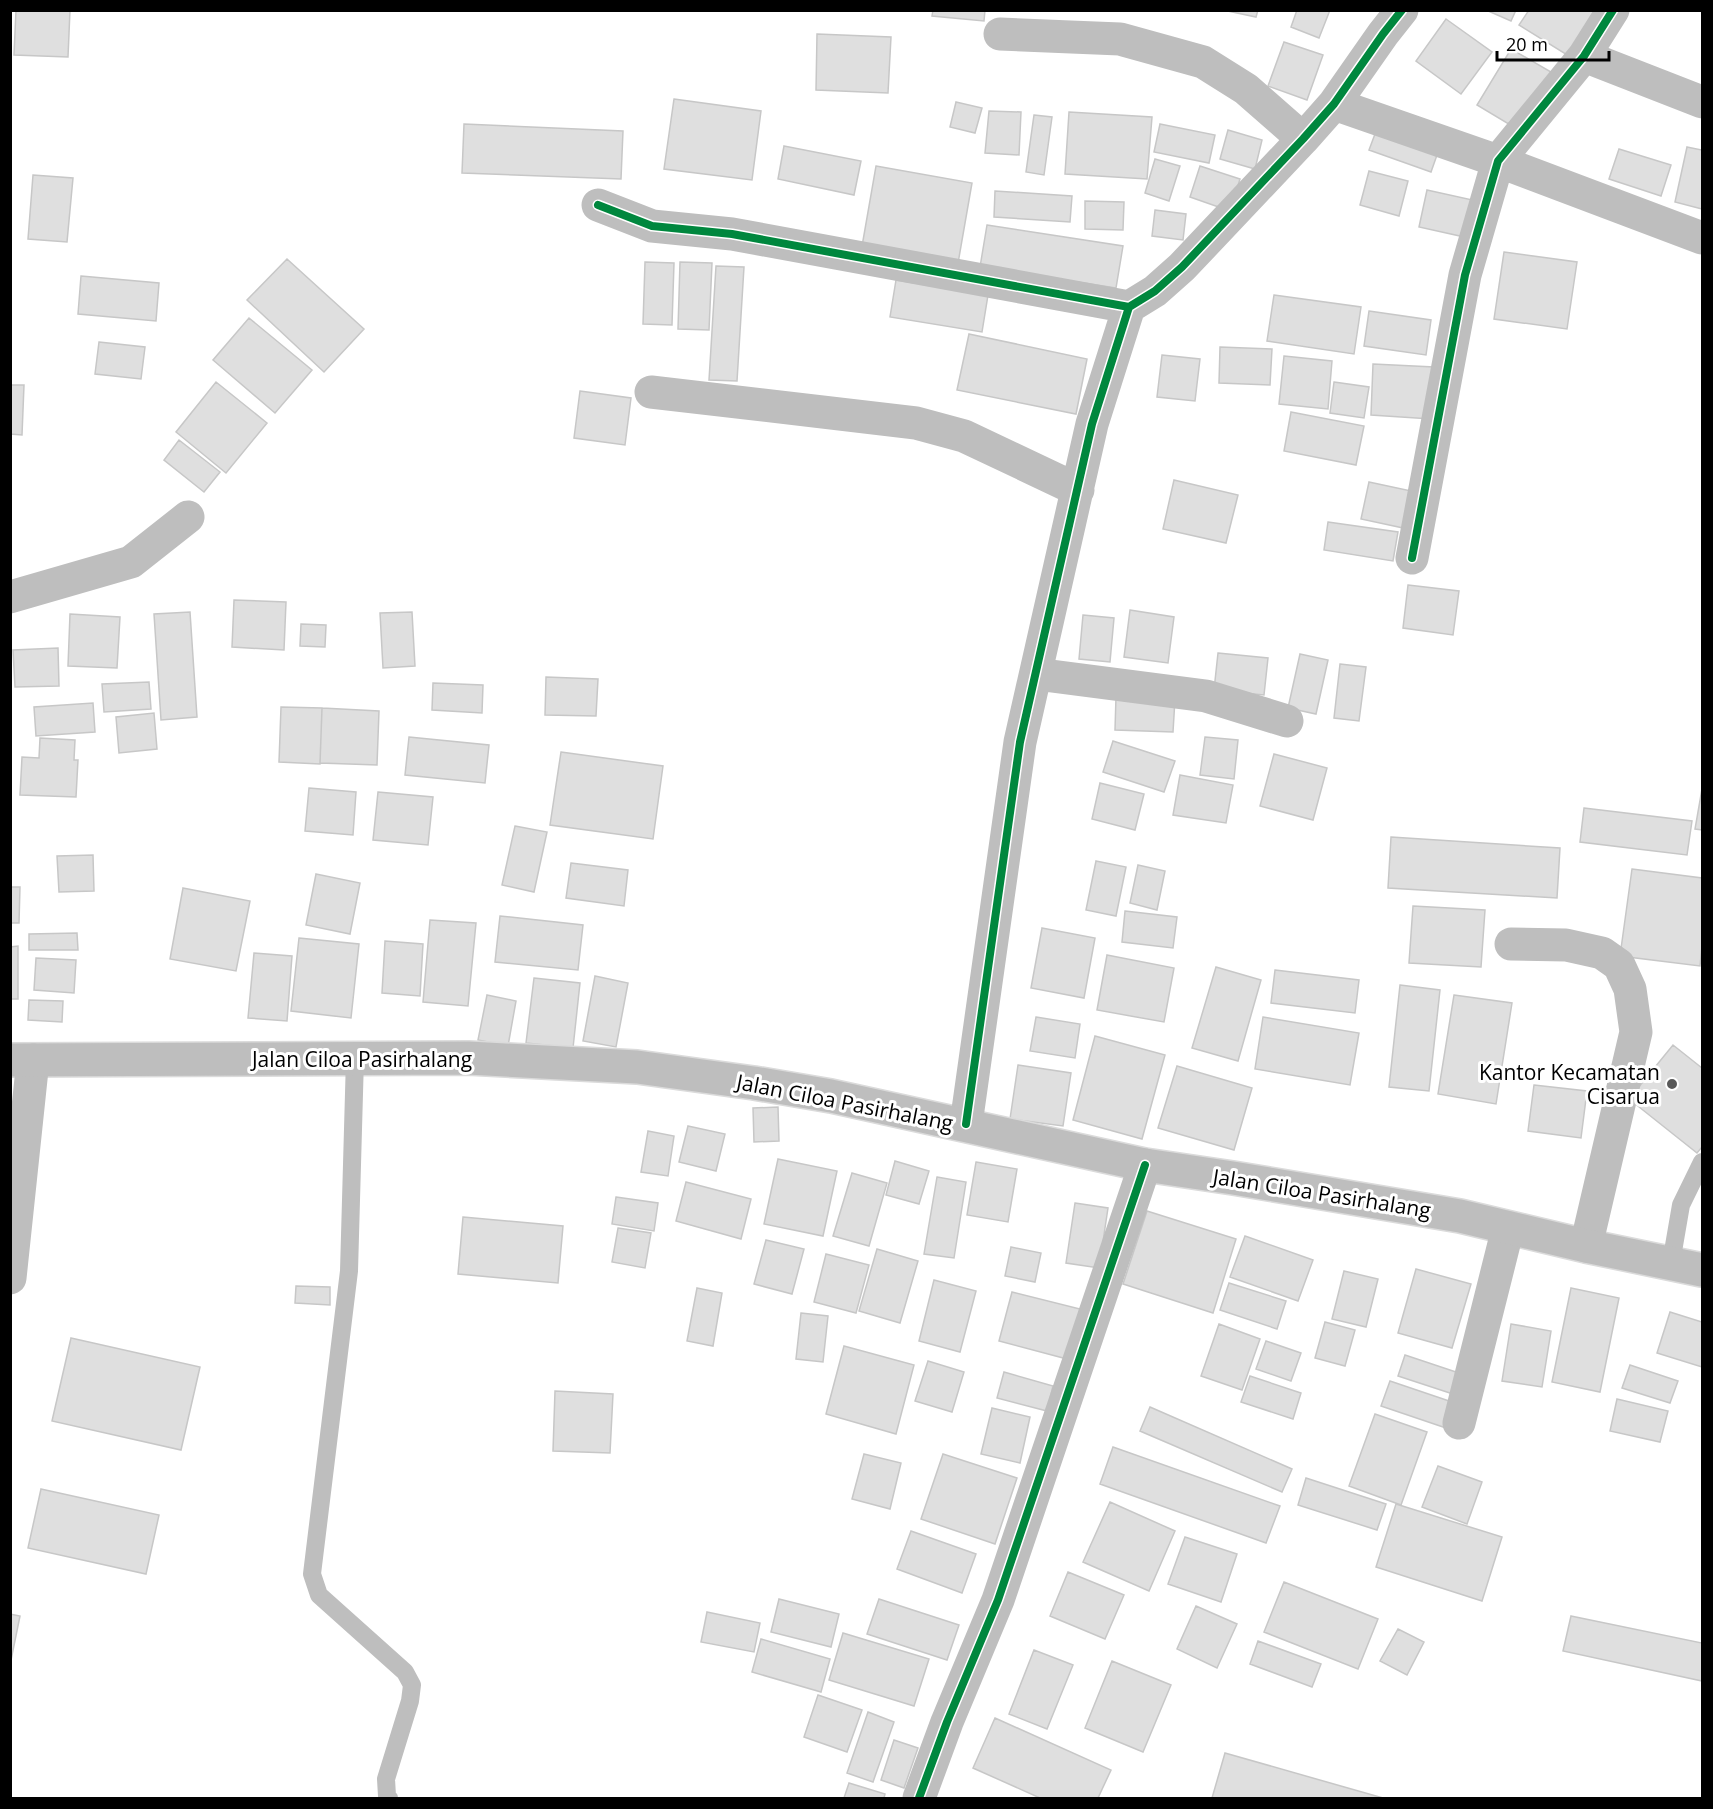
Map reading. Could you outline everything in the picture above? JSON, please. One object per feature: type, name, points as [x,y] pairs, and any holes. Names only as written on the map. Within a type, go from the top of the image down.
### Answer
[{"type":"street","points":[[966,1125],[1020,742],[1092,424],[1129,307],[1155,291],[1182,267],[1303,139],[1334,104],[1402,10]]},
{"type":"street","points":[[1412,558],[1465,275],[1498,160],[1584,56],[1613,10]]},
{"type":"street","points":[[1000,34],[1120,39],[1203,62],[1246,89],[1303,139]]},
{"type":"street","points":[[1584,56],[1702,102]]},
{"type":"street","points":[[1334,104],[1498,160],[1702,238]]},
{"type":"street","points":[[598,205],[652,226],[732,234],[1129,307]]},
{"type":"street","points":[[651,392],[916,423],[964,436],[1078,490]]},
{"type":"street","points":[[10,597],[131,562],[188,517]]},
{"type":"street","points":[[1036,674],[1206,696],[1287,721]]},
{"type":"street","points":[[1510,944],[1566,945],[1602,953],[1619,965],[1630,989],[1636,1032],[1586,1246]]},
{"type":"street","name":"Jalan Ciloa Pasirhalang","points":[[22,1060],[468,1058],[637,1067],[820,1094],[1145,1165],[1460,1216],[1586,1246],[1702,1270]]},
{"type":"street","points":[[10,1278],[22,1060]]},
{"type":"street","points":[[919,1798],[947,1722],[998,1600],[1145,1165]]},
{"type":"street","points":[[1459,1423],[1508,1228]]},
{"type":"lane","points":[[355,1058],[349,1271],[312,1574],[319,1595],[405,1672],[412,1686],[410,1701],[386,1779],[389,1798]]},
{"type":"lane","points":[[1671,1263],[1681,1205],[1702,1162]]},
{"type":"building","points":[[16,10],[70,10],[68,57],[14,55]]},
{"type":"building","points":[[933,10],[985,10],[984,21],[932,16]]},
{"type":"building","points":[[1223,10],[1258,10],[1256,17]]},
{"type":"building","points":[[1297,10],[1330,10],[1319,38],[1291,27]]},
{"type":"building","points":[[1486,10],[1516,10],[1511,21]]},
{"type":"building","points":[[1529,10],[1603,10],[1572,58],[1519,25]]},
{"type":"building","points":[[1446,19],[1492,52],[1461,94],[1416,61]]},
{"type":"building","points":[[817,34],[891,37],[888,93],[816,90]]},
{"type":"building","points":[[1284,42],[1323,55],[1307,100],[1268,86]]},
{"type":"building","points":[[1511,49],[1551,72],[1517,129],[1477,105]]},
{"type":"building","points":[[674,99],[761,111],[752,180],[664,169]]},
{"type":"building","points":[[956,102],[982,108],[975,133],[950,127]]},
{"type":"building","points":[[989,111],[1021,112],[1019,155],[985,153]]},
{"type":"building","points":[[1069,112],[1152,117],[1147,179],[1065,174]]},
{"type":"building","points":[[1034,115],[1052,117],[1044,175],[1026,172]]},
{"type":"building","points":[[464,124],[623,131],[621,179],[462,173]]},
{"type":"building","points":[[1160,124],[1215,135],[1209,163],[1154,152]]},
{"type":"building","points":[[1228,130],[1262,140],[1255,169],[1220,159]]},
{"type":"building","points":[[1375,134],[1437,155],[1431,172],[1369,150]]},
{"type":"building","points":[[784,146],[861,161],[854,195],[778,179]]},
{"type":"building","points":[[1687,147],[1702,150],[1702,209],[1675,202]]},
{"type":"building","points":[[1619,149],[1671,165],[1661,196],[1609,179]]},
{"type":"building","points":[[1155,159],[1180,166],[1169,201],[1145,193]]},
{"type":"building","points":[[876,166],[972,183],[957,269],[861,252]]},
{"type":"building","points":[[1200,166],[1240,179],[1230,211],[1190,197]]},
{"type":"building","points":[[1369,171],[1408,181],[1399,216],[1360,205]]},
{"type":"building","points":[[33,175],[73,178],[67,242],[28,239]]},
{"type":"building","points":[[1427,190],[1477,201],[1469,238],[1419,227]]},
{"type":"building","points":[[995,191],[1072,196],[1070,222],[994,217]]},
{"type":"building","points":[[1085,201],[1124,202],[1123,230],[1085,229]]},
{"type":"building","points":[[1155,210],[1186,214],[1183,240],[1152,236]]},
{"type":"building","points":[[987,225],[1123,246],[1116,288],[980,267]]},
{"type":"building","points":[[1504,252],[1577,262],[1567,329],[1494,319]]},
{"type":"building","points":[[287,259],[364,329],[324,372],[247,300]]},
{"type":"building","points":[[645,262],[674,263],[672,325],[643,324]]},
{"type":"building","points":[[680,262],[712,263],[709,330],[678,329]]},
{"type":"building","points":[[716,266],[744,267],[737,381],[709,380]]},
{"type":"building","points":[[81,276],[159,283],[156,321],[78,314]]},
{"type":"building","points":[[896,280],[988,295],[982,332],[890,317]]},
{"type":"building","points":[[1274,295],[1361,307],[1354,354],[1267,341]]},
{"type":"building","points":[[1369,311],[1431,320],[1426,355],[1364,346]]},
{"type":"building","points":[[249,318],[312,370],[275,413],[213,360]]},
{"type":"building","points":[[969,334],[1087,359],[1076,414],[957,390]]},
{"type":"building","points":[[99,342],[145,347],[141,379],[95,374]]},
{"type":"building","points":[[1220,347],[1272,349],[1270,385],[1219,383]]},
{"type":"building","points":[[1162,355],[1200,359],[1195,401],[1157,397]]},
{"type":"building","points":[[1284,356],[1332,361],[1328,409],[1279,404]]},
{"type":"building","points":[[1373,364],[1434,367],[1431,419],[1371,415]]},
{"type":"building","points":[[216,382],[267,423],[226,473],[176,432]]},
{"type":"building","points":[[1334,382],[1369,387],[1364,418],[1330,413]]},
{"type":"building","points":[[10,385],[24,385],[22,435],[10,434]]},
{"type":"building","points":[[580,391],[631,398],[625,445],[574,438]]},
{"type":"building","points":[[1291,412],[1364,426],[1356,465],[1284,451]]},
{"type":"building","points":[[179,440],[220,472],[204,492],[164,460]]},
{"type":"building","points":[[1174,480],[1238,495],[1226,543],[1163,529]]},
{"type":"building","points":[[1369,482],[1416,492],[1408,529],[1361,519]]},
{"type":"building","points":[[1328,522],[1398,532],[1393,561],[1324,550]]},
{"type":"building","points":[[1408,585],[1459,591],[1453,635],[1403,628]]},
{"type":"building","points":[[234,600],[286,602],[284,650],[232,647]]},
{"type":"building","points":[[1130,610],[1174,617],[1168,663],[1124,657]]},
{"type":"building","points":[[190,612],[197,717],[161,720],[154,614]]},
{"type":"building","points":[[412,612],[415,666],[383,668],[380,613]]},
{"type":"building","points":[[70,614],[120,617],[117,668],[68,666]]},
{"type":"building","points":[[1083,615],[1114,618],[1110,662],[1079,659]]},
{"type":"building","points":[[301,624],[326,625],[325,647],[300,646]]},
{"type":"building","points":[[58,648],[59,686],[15,687],[13,650]]},
{"type":"building","points":[[1218,653],[1268,658],[1264,695],[1214,690]]},
{"type":"building","points":[[1300,654],[1328,660],[1316,714],[1288,708]]},
{"type":"building","points":[[1340,664],[1366,667],[1359,721],[1334,718]]},
{"type":"building","points":[[546,677],[598,679],[596,716],[545,715]]},
{"type":"building","points":[[149,682],[151,709],[104,712],[102,684]]},
{"type":"building","points":[[433,683],[483,685],[482,713],[432,710]]},
{"type":"building","points":[[1116,697],[1175,699],[1173,732],[1115,730]]},
{"type":"building","points":[[93,703],[95,732],[36,736],[34,707]]},
{"type":"building","points":[[281,707],[322,708],[320,764],[279,762]]},
{"type":"building","points":[[322,708],[379,711],[377,765],[320,763]]},
{"type":"building","points":[[154,713],[157,749],[119,753],[116,717]]},
{"type":"building","points":[[409,737],[489,745],[485,783],[405,775]]},
{"type":"building","points":[[1205,737],[1238,740],[1234,779],[1200,775]]},
{"type":"building","points":[[40,738],[75,740],[74,760],[78,760],[76,797],[20,795],[22,757],[39,758]]},
{"type":"building","points":[[1113,741],[1175,761],[1164,792],[1103,772]]},
{"type":"building","points":[[561,752],[663,766],[653,839],[550,825]]},
{"type":"building","points":[[1274,754],[1327,768],[1313,820],[1260,806]]},
{"type":"building","points":[[1180,775],[1233,785],[1226,823],[1173,815]]},
{"type":"building","points":[[1100,783],[1144,794],[1135,830],[1092,819]]},
{"type":"building","points":[[309,788],[356,792],[353,835],[305,831]]},
{"type":"building","points":[[1702,789],[1702,830],[1695,829]]},
{"type":"building","points":[[378,792],[433,797],[428,845],[373,840]]},
{"type":"building","points":[[1584,808],[1692,821],[1687,855],[1580,842]]},
{"type":"building","points":[[515,826],[547,832],[534,892],[502,885]]},
{"type":"building","points":[[1391,837],[1560,848],[1557,898],[1388,888]]},
{"type":"building","points":[[93,855],[94,891],[59,892],[57,856]]},
{"type":"building","points":[[1096,861],[1126,867],[1116,916],[1086,910]]},
{"type":"building","points":[[571,863],[628,870],[624,906],[566,898]]},
{"type":"building","points":[[1138,865],[1165,871],[1157,910],[1130,903]]},
{"type":"building","points":[[1632,869],[1702,878],[1700,966],[1620,956]]},
{"type":"building","points":[[316,874],[360,883],[350,934],[306,925]]},
{"type":"building","points":[[10,887],[20,887],[19,923],[10,923]]},
{"type":"building","points":[[183,888],[250,901],[236,971],[170,959]]},
{"type":"building","points":[[1413,906],[1485,910],[1481,967],[1409,963]]},
{"type":"building","points":[[1125,911],[1177,917],[1173,948],[1122,942]]},
{"type":"building","points":[[500,916],[583,925],[578,970],[495,962]]},
{"type":"building","points":[[430,920],[476,923],[468,1006],[423,1002]]},
{"type":"building","points":[[1042,928],[1095,938],[1084,998],[1031,988]]},
{"type":"building","points":[[77,933],[78,950],[29,950],[29,934]]},
{"type":"building","points":[[299,938],[359,944],[351,1018],[291,1011]]},
{"type":"building","points":[[385,941],[423,944],[420,996],[382,993]]},
{"type":"building","points":[[18,946],[18,999],[10,999],[10,947]]},
{"type":"building","points":[[254,953],[292,956],[287,1021],[248,1018]]},
{"type":"building","points":[[1107,955],[1174,968],[1164,1022],[1097,1010]]},
{"type":"building","points":[[36,958],[76,960],[74,993],[34,990]]},
{"type":"building","points":[[1216,967],[1261,980],[1238,1061],[1192,1048]]},
{"type":"building","points":[[1275,970],[1359,980],[1355,1013],[1271,1003]]},
{"type":"building","points":[[595,976],[628,983],[616,1047],[583,1041]]},
{"type":"building","points":[[534,978],[580,983],[573,1048],[526,1043]]},
{"type":"building","points":[[1400,985],[1440,990],[1429,1091],[1389,1087]]},
{"type":"building","points":[[487,995],[516,1001],[508,1046],[478,1040]]},
{"type":"building","points":[[1454,995],[1512,1003],[1496,1104],[1438,1094]]},
{"type":"building","points":[[29,1000],[63,1001],[62,1022],[28,1020]]},
{"type":"building","points":[[1036,1017],[1080,1024],[1075,1058],[1030,1051]]},
{"type":"building","points":[[1263,1017],[1359,1033],[1350,1085],[1255,1069]]},
{"type":"building","points":[[1095,1036],[1165,1055],[1142,1139],[1073,1120]]},
{"type":"building","name":"Kantor Kecamatan Cisarua","points":[[1673,1045],[1702,1068],[1702,1147],[1697,1153],[1629,1099]]},
{"type":"building","points":[[1018,1065],[1071,1073],[1063,1126],[1010,1119]]},
{"type":"building","points":[[1177,1066],[1252,1088],[1234,1150],[1158,1128]]},
{"type":"building","points":[[1534,1085],[1587,1091],[1581,1138],[1528,1131]]},
{"type":"building","points":[[778,1107],[779,1141],[754,1142],[753,1108]]},
{"type":"building","points":[[688,1126],[725,1134],[716,1171],[679,1162]]},
{"type":"building","points":[[648,1131],[674,1136],[668,1176],[641,1172]]},
{"type":"building","points":[[778,1159],[837,1171],[823,1236],[764,1224]]},
{"type":"building","points":[[895,1161],[929,1171],[919,1204],[886,1195]]},
{"type":"building","points":[[976,1162],[1017,1169],[1008,1222],[967,1215]]},
{"type":"building","points":[[852,1173],[887,1183],[869,1246],[833,1236]]},
{"type":"building","points":[[937,1177],[966,1182],[954,1258],[924,1254]]},
{"type":"building","points":[[686,1182],[751,1199],[741,1239],[676,1221]]},
{"type":"building","points":[[616,1197],[658,1203],[654,1231],[612,1224]]},
{"type":"building","points":[[1075,1203],[1108,1208],[1099,1268],[1066,1263]]},
{"type":"building","points":[[1147,1211],[1236,1239],[1213,1313],[1123,1284]]},
{"type":"building","points":[[463,1217],[563,1226],[558,1283],[458,1274]]},
{"type":"building","points":[[618,1228],[651,1233],[645,1268],[612,1262]]},
{"type":"building","points":[[1245,1236],[1313,1260],[1298,1301],[1230,1277]]},
{"type":"building","points":[[766,1240],[804,1249],[792,1294],[754,1284]]},
{"type":"building","points":[[1011,1247],[1041,1253],[1035,1282],[1005,1276]]},
{"type":"building","points":[[877,1249],[918,1261],[900,1323],[859,1311]]},
{"type":"building","points":[[826,1254],[869,1265],[856,1313],[814,1302]]},
{"type":"building","points":[[1416,1269],[1471,1284],[1452,1348],[1398,1333]]},
{"type":"building","points":[[1344,1271],[1378,1279],[1366,1327],[1332,1319]]},
{"type":"building","points":[[934,1280],[976,1291],[960,1352],[919,1341]]},
{"type":"building","points":[[1229,1283],[1286,1301],[1277,1329],[1220,1310]]},
{"type":"building","points":[[296,1286],[330,1287],[330,1305],[295,1303]]},
{"type":"building","points":[[697,1288],[722,1293],[713,1346],[687,1341]]},
{"type":"building","points":[[1571,1288],[1619,1298],[1600,1392],[1552,1382]]},
{"type":"building","points":[[1012,1292],[1080,1309],[1067,1359],[999,1341]]},
{"type":"building","points":[[1670,1312],[1702,1322],[1702,1367],[1657,1353]]},
{"type":"building","points":[[801,1313],[828,1316],[823,1362],[796,1359]]},
{"type":"building","points":[[1325,1322],[1355,1330],[1345,1366],[1315,1358]]},
{"type":"building","points":[[1219,1324],[1260,1339],[1242,1390],[1201,1376]]},
{"type":"building","points":[[1511,1324],[1551,1331],[1542,1387],[1502,1381]]},
{"type":"building","points":[[71,1338],[200,1367],[181,1450],[52,1421]]},
{"type":"building","points":[[1266,1341],[1301,1353],[1291,1381],[1256,1369]]},
{"type":"building","points":[[844,1346],[914,1365],[896,1434],[826,1414]]},
{"type":"building","points":[[1405,1355],[1462,1374],[1456,1395],[1398,1376]]},
{"type":"building","points":[[928,1361],[964,1372],[952,1412],[915,1401]]},
{"type":"building","points":[[1630,1365],[1678,1381],[1670,1403],[1622,1388]]},
{"type":"building","points":[[1004,1372],[1053,1386],[1047,1411],[997,1398]]},
{"type":"building","points":[[1250,1376],[1301,1393],[1293,1419],[1241,1402]]},
{"type":"building","points":[[1390,1381],[1458,1404],[1449,1429],[1381,1406]]},
{"type":"building","points":[[555,1391],[613,1394],[610,1453],[553,1451]]},
{"type":"building","points":[[1617,1399],[1668,1411],[1660,1442],[1610,1431]]},
{"type":"building","points":[[1150,1407],[1292,1469],[1282,1492],[1140,1431]]},
{"type":"building","points":[[992,1408],[1030,1417],[1020,1463],[981,1454]]},
{"type":"building","points":[[1375,1414],[1427,1432],[1401,1505],[1349,1486]]},
{"type":"building","points":[[1113,1447],[1280,1506],[1266,1543],[1100,1484]]},
{"type":"building","points":[[864,1454],[901,1463],[890,1509],[852,1499]]},
{"type":"building","points":[[943,1454],[1017,1478],[995,1544],[921,1519]]},
{"type":"building","points":[[1438,1466],[1482,1482],[1467,1524],[1422,1507]]},
{"type":"building","points":[[1306,1478],[1386,1504],[1377,1530],[1298,1505]]},
{"type":"building","points":[[41,1489],[159,1515],[146,1574],[28,1548]]},
{"type":"building","points":[[1110,1502],[1175,1531],[1149,1591],[1083,1562]]},
{"type":"building","points":[[1396,1504],[1502,1537],[1482,1601],[1376,1567]]},
{"type":"building","points":[[911,1531],[976,1554],[962,1593],[897,1569]]},
{"type":"building","points":[[1185,1537],[1237,1554],[1221,1602],[1168,1584]]},
{"type":"building","points":[[1068,1572],[1124,1595],[1105,1639],[1050,1616]]},
{"type":"building","points":[[1284,1582],[1378,1619],[1358,1669],[1264,1632]]},
{"type":"building","points":[[779,1599],[839,1614],[831,1647],[771,1632]]},
{"type":"building","points":[[879,1599],[959,1625],[947,1660],[867,1634]]},
{"type":"building","points":[[1196,1606],[1237,1624],[1217,1668],[1177,1649]]},
{"type":"building","points":[[707,1612],[760,1623],[754,1652],[701,1642]]},
{"type":"building","points":[[10,1614],[20,1616],[10,1665]]},
{"type":"building","points":[[1571,1616],[1702,1643],[1702,1681],[1563,1651]]},
{"type":"building","points":[[1398,1629],[1424,1642],[1407,1675],[1380,1661]]},
{"type":"building","points":[[843,1633],[929,1659],[914,1706],[829,1680]]},
{"type":"building","points":[[761,1639],[830,1659],[821,1692],[752,1672]]},
{"type":"building","points":[[1258,1641],[1321,1664],[1312,1687],[1250,1664]]},
{"type":"building","points":[[1034,1650],[1073,1665],[1047,1729],[1009,1714]]},
{"type":"building","points":[[1112,1661],[1171,1685],[1143,1752],[1085,1728]]},
{"type":"building","points":[[818,1695],[862,1710],[847,1752],[804,1737]]},
{"type":"building","points":[[868,1712],[894,1722],[873,1782],[847,1773]]},
{"type":"building","points":[[995,1718],[1111,1770],[1098,1798],[1040,1798],[973,1768]]},
{"type":"building","points":[[894,1740],[918,1748],[904,1788],[881,1780]]},
{"type":"building","points":[[1225,1753],[1383,1798],[1212,1798]]},
{"type":"building","points":[[849,1783],[885,1794],[884,1798],[844,1798]]},
{"type":"cycle path","points":[[966,1124],[1020,742],[1092,424],[1129,307],[1155,291],[1182,267],[1303,139],[1334,104],[1402,10]]},
{"type":"cycle path","points":[[1412,558],[1465,275],[1498,161],[1584,56],[1613,10]]},
{"type":"cycle path","points":[[598,205],[652,226],[732,234],[1129,307]]},
{"type":"cycle path","points":[[919,1798],[947,1722],[998,1600],[1145,1165]]},
{"type":"place","name":"Kantor Kecamatan Cisarua","points":[[1672,1084]]}]
